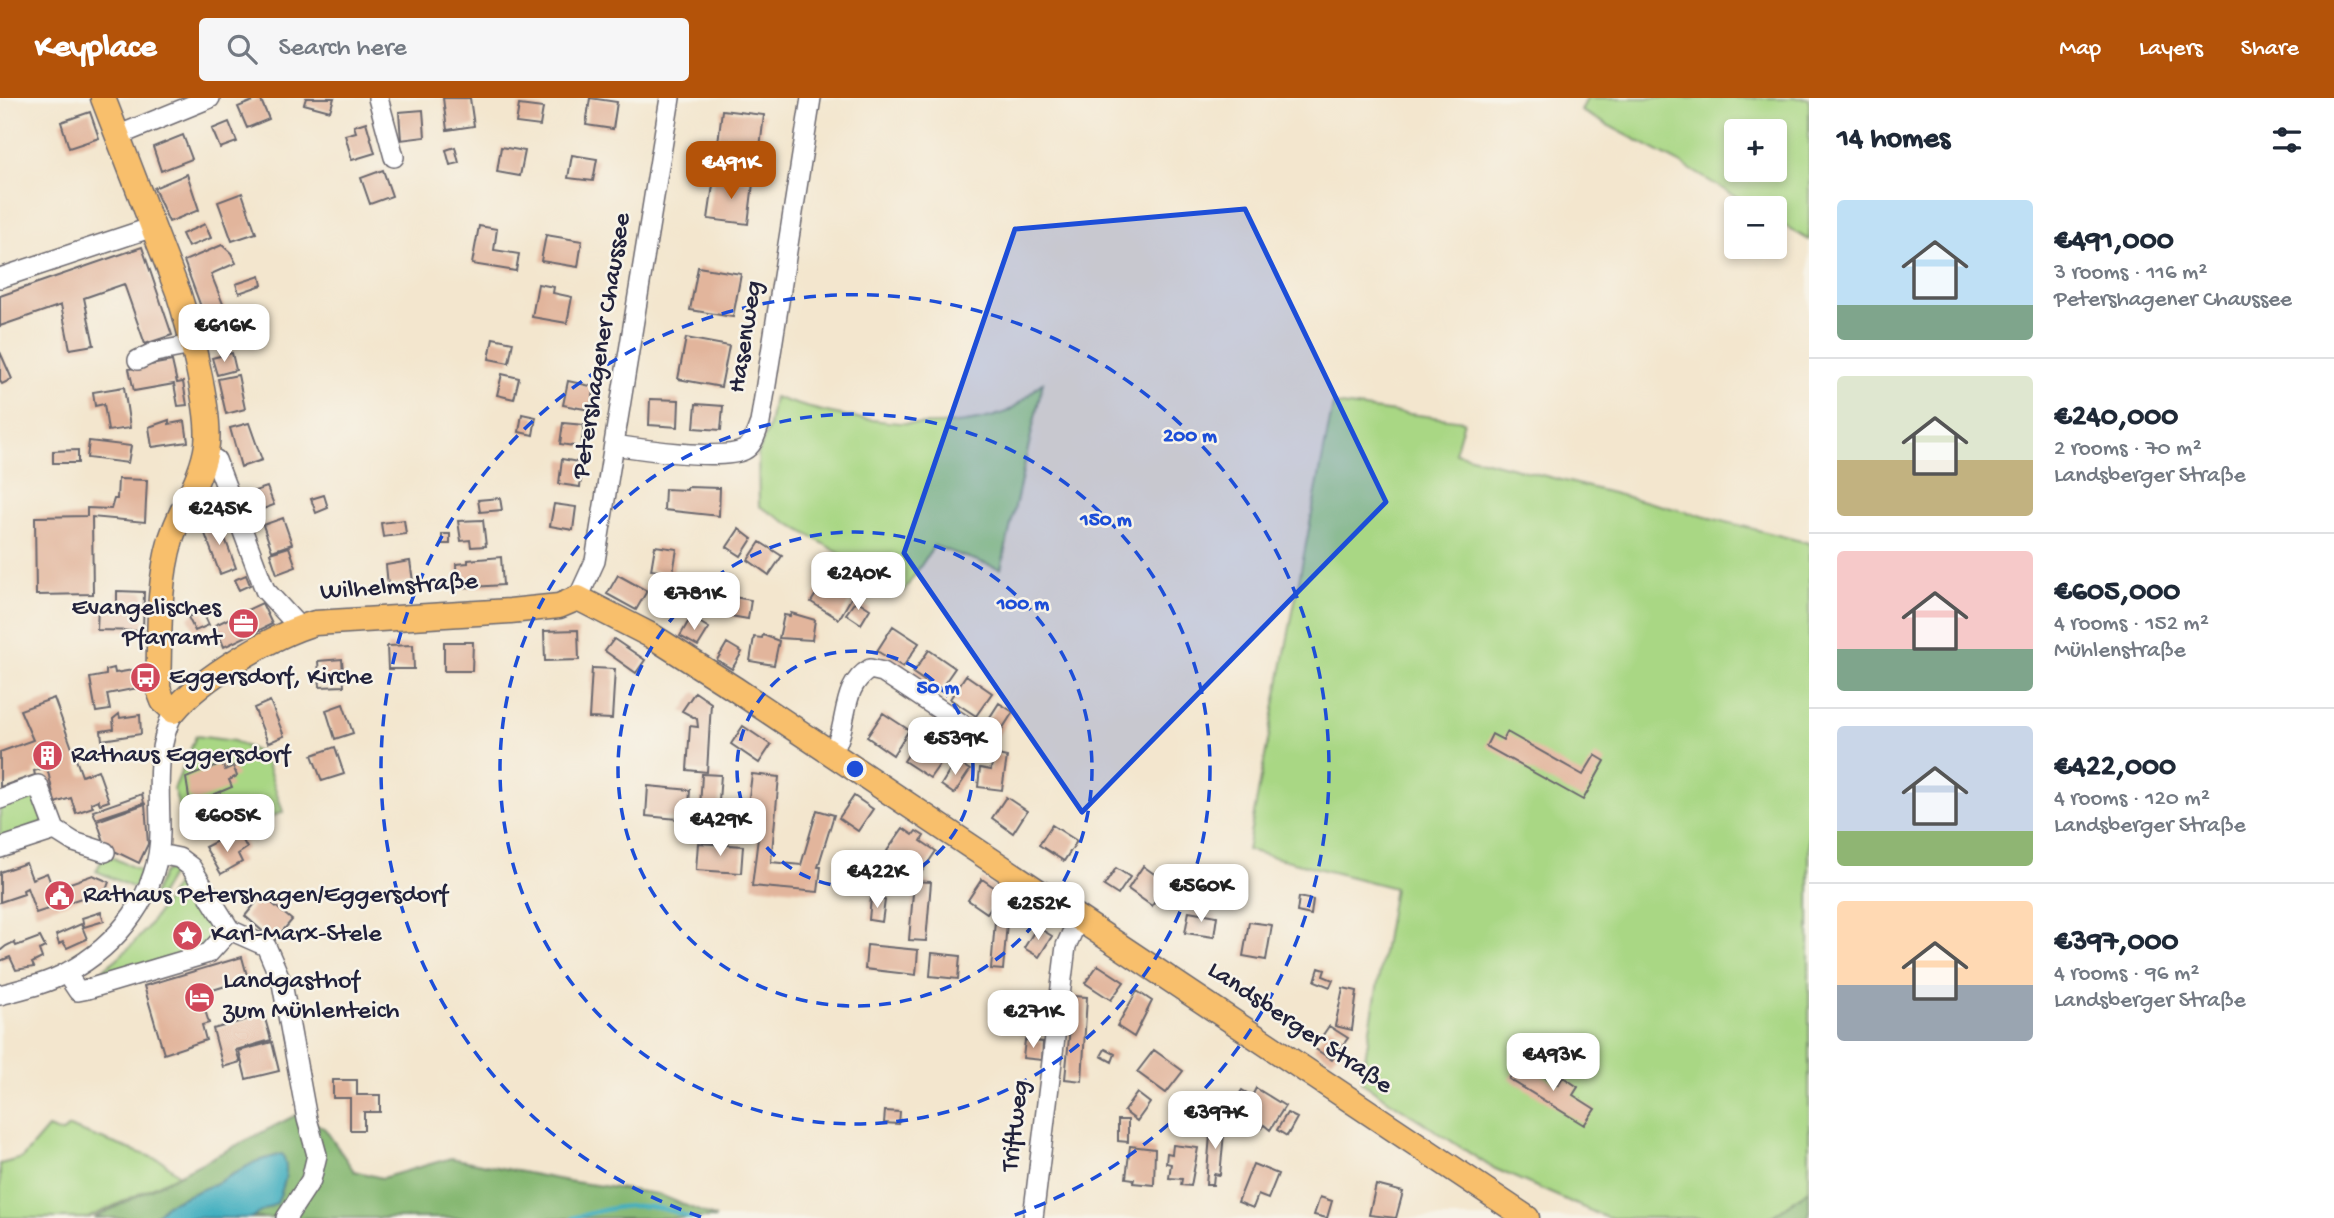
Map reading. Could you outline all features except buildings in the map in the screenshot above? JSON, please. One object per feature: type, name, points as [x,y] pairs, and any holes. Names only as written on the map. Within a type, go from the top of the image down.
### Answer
[{"type":"main road","points":[[103,98],[178,292],[192,345],[205,418],[207,443],[204,455],[172,537],[164,578],[158,688],[163,701],[174,711]]},
{"type":"main road","name":"Wilhelmstraße","points":[[174,711],[198,686],[299,627],[315,623],[559,606],[578,598]]},
{"type":"main road","name":"Landsberger Straße","points":[[578,598],[652,636],[832,753],[1527,1218]]},
{"type":"street","points":[[117,136],[210,98]]},
{"type":"street","points":[[377,98],[394,157]]},
{"type":"street","name":"Petershagener Chaussee","points":[[578,598],[595,561],[670,98]]},
{"type":"street","name":"Hasenweg","points":[[614,445],[723,455],[743,451],[752,444],[760,422],[811,98]]},
{"type":"street","points":[[0,278],[153,227]]},
{"type":"street","points":[[138,360],[155,352],[192,345]]},
{"type":"street","points":[[204,455],[216,460],[265,590],[299,627]]},
{"type":"street","points":[[832,753],[841,740],[851,687],[858,677],[870,669],[883,672],[971,730]]},
{"type":"street","name":"Wilhelmstraße","points":[[0,995],[66,974],[102,949],[124,926],[154,877],[159,854],[159,766],[163,738],[174,711]]},
{"type":"street","points":[[0,799],[41,780],[55,830],[74,842],[105,852]]},
{"type":"street","points":[[0,848],[55,830]]},
{"type":"street","points":[[159,854],[179,858],[191,867],[230,930],[266,946],[282,982],[317,1155],[311,1180],[286,1218]]},
{"type":"street","name":"Triftweg","points":[[1033,1218],[1066,946],[1079,917]]},
{"type":"street","points":[[66,974],[78,990],[112,981],[209,953],[230,930]]},
{"type":"highlighted area","points":[[1245,209],[1386,502],[1082,812],[904,553],[1015,229]]},
{"type":"green space","points":[[1587,98],[1809,98],[1809,240],[1787,227],[1787,196],[1735,196],[1678,162],[1581,111]]},
{"type":"green space","points":[[1043,382],[1001,569],[934,546],[904,591],[759,506],[758,454],[769,426],[774,397],[858,418],[922,424],[952,423],[1006,412]]},
{"type":"green space","points":[[1333,404],[1464,421],[1455,453],[1809,543],[1809,1190],[1770,1218],[1607,1218],[1491,1167],[1361,1082],[1394,888],[1247,850]]},
{"type":"green space","points":[[196,736],[234,741],[264,755],[283,812],[238,831],[186,833],[174,789]]},
{"type":"green space","points":[[38,793],[48,820],[28,828],[30,836],[0,846],[0,806]]},
{"type":"green space","points":[[105,854],[141,871],[134,888],[96,871]]},
{"type":"green space","points":[[176,867],[156,901],[151,899],[163,873]]},
{"type":"green space","points":[[185,870],[193,881],[183,888],[203,921],[214,915],[216,919],[217,931],[208,947],[83,983],[117,959],[142,934]]},
{"type":"green space","points":[[300,1113],[325,1129],[354,1171],[382,1178],[451,1158],[567,1181],[658,1194],[716,1218],[250,1218],[277,1203],[286,1172],[282,1154],[255,1162],[217,1183],[167,1204],[153,1218],[94,1218]]},
{"type":"green space","points":[[69,1127],[162,1161],[179,1175],[88,1218],[0,1218],[0,1164],[22,1158],[48,1128],[61,1133]]},
{"type":"green space","points":[[1809,1190],[1809,1218],[1770,1218]]},
{"type":"water","points":[[282,1154],[286,1173],[277,1203],[250,1218],[153,1218],[167,1204],[217,1183],[255,1162]]},
{"type":"waterway","points":[[573,1218],[632,1206],[661,1208],[691,1218]]},
{"type":"place","name":"Evangelisches Pfarramt","points":[[244,624]]},
{"type":"place","name":"Eggersdorf, Kirche","points":[[146,678]]},
{"type":"place","name":"Rathaus Eggersdorf","points":[[48,756]]},
{"type":"place","name":"Rathaus Petershagen/Eggersdorf","points":[[60,896]]},
{"type":"place","name":"Karl-Marx-Stele","points":[[188,935]]},
{"type":"place","name":"Landgasthof zum Mühlenteich","points":[[200,997]]}]
